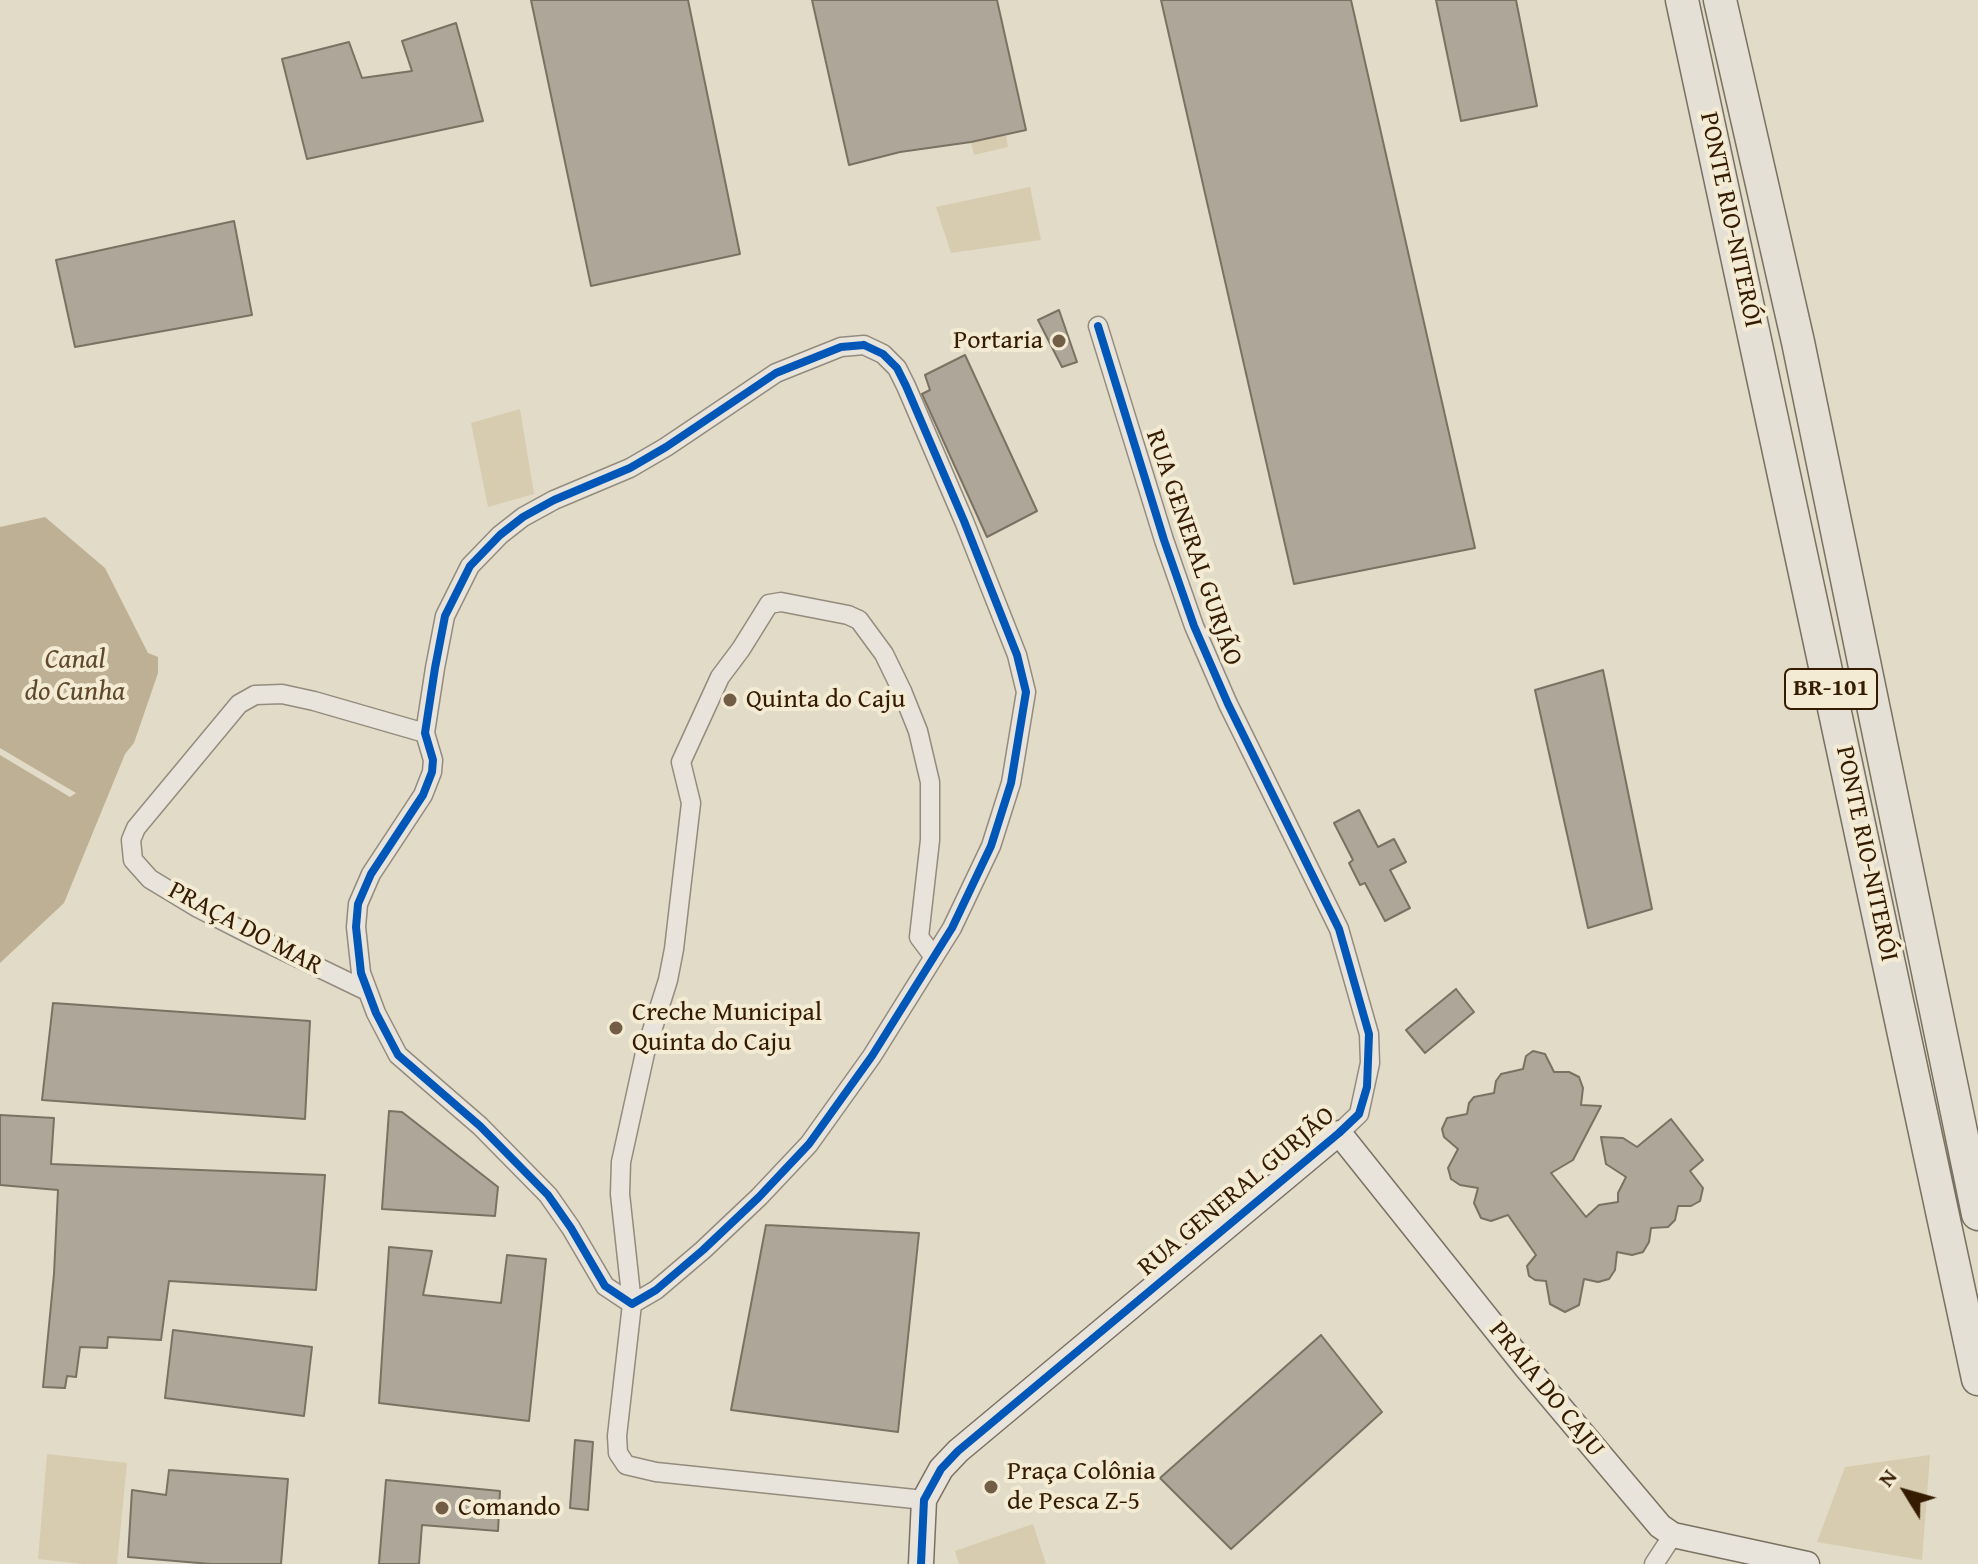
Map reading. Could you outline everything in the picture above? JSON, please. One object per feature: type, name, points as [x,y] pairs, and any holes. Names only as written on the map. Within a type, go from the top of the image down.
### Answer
[{"type":"highway","name":"PONTE RIO-NITERÓI","points":[[1682,0],[1978,1379]]},
{"type":"highway","name":"PONTE RIO-NITERÓI","points":[[1720,0],[1798,342],[1978,1214]]},
{"type":"street","name":"RUA GENERAL GURJÃO","points":[[921,1564],[924,1500],[941,1469],[958,1451],[1339,1133],[1359,1114],[1370,1063],[1369,1034],[1339,929],[1228,704],[1194,626],[1098,326]]},
{"type":"street","points":[[864,345],[883,354],[897,368],[906,386],[1017,655],[1026,692],[1011,783],[991,846],[952,928],[872,1056],[809,1144],[703,1250],[656,1290],[632,1304],[605,1286],[548,1195],[480,1126],[398,1055],[361,973],[357,937],[358,904],[371,874],[423,795],[432,772],[433,760],[425,733],[445,616],[470,566],[523,517],[554,500],[630,468],[776,373],[841,347],[864,345]]},
{"type":"street","points":[[924,1500],[633,1468],[626,1465],[618,1453],[617,1436],[632,1304],[620,1194],[621,1162],[645,1053],[668,980],[674,949],[691,803],[681,762],[720,677],[741,649],[764,608],[774,602],[848,615],[865,626],[884,654],[918,731],[930,782],[930,840],[919,930],[922,944],[934,957]]},
{"type":"street","name":"PRAÇA DO MAR","points":[[367,991],[225,922],[150,879],[133,860],[131,840],[136,828],[239,704],[255,695],[273,693],[314,701],[425,733]]},
{"type":"street","name":"PRAIA DO CAJU","points":[[1339,1133],[1535,1378],[1649,1514],[1673,1535]]},
{"type":"street","points":[[1654,1564],[1673,1535],[1807,1564]]},
{"type":"shaded area","points":[[1006,135],[1008,147],[974,155],[971,142]]},
{"type":"shaded area","points":[[1030,187],[1041,240],[951,253],[936,207]]},
{"type":"shaded area","points":[[520,409],[534,494],[488,507],[471,423]]},
{"type":"shaded area","points":[[47,1454],[127,1463],[117,1564],[38,1559]]},
{"type":"shaded area","points":[[1930,1455],[1922,1560],[1817,1542],[1845,1467]]},
{"type":"shaded area","points":[[1033,1524],[1046,1564],[959,1564],[955,1551]]},
{"type":"water","name":"Canal do Cunha","points":[[45,517],[105,568],[148,653],[158,657],[158,673],[134,743],[125,754],[64,903],[0,963],[0,527]]},
{"type":"pier","points":[[0,748],[76,793],[70,797],[0,755]]},
{"type":"building","points":[[531,0],[688,0],[740,254],[591,286]]},
{"type":"building","points":[[812,0],[997,0],[1026,130],[900,152],[849,165]]},
{"type":"building","points":[[1161,0],[1351,0],[1475,548],[1294,584]]},
{"type":"building","points":[[1436,0],[1516,0],[1537,106],[1461,121]]},
{"type":"building","points":[[456,23],[483,121],[307,159],[282,59],[349,42],[362,78],[412,71],[402,41]]},
{"type":"building","points":[[234,221],[252,315],[75,347],[56,260]]},
{"type":"building","name":"Portaria","points":[[1059,310],[1077,362],[1062,367],[1038,320]]},
{"type":"building","points":[[965,355],[1037,511],[987,537],[922,394],[930,390],[925,375]]},
{"type":"building","points":[[1603,670],[1652,909],[1588,928],[1535,690]]},
{"type":"building","points":[[1359,810],[1378,847],[1394,839],[1406,862],[1390,870],[1410,908],[1385,921],[1365,883],[1360,885],[1349,863],[1353,860],[1334,823]]},
{"type":"building","points":[[1456,989],[1474,1012],[1425,1053],[1406,1030]]},
{"type":"building","points":[[53,1003],[310,1021],[305,1119],[42,1100]]},
{"type":"building","points":[[1533,1051],[1545,1054],[1554,1072],[1569,1072],[1579,1077],[1583,1088],[1581,1105],[1601,1106],[1573,1160],[1551,1173],[1586,1217],[1599,1205],[1618,1202],[1618,1193],[1626,1177],[1606,1164],[1601,1137],[1623,1138],[1637,1147],[1671,1119],[1703,1160],[1690,1171],[1703,1188],[1700,1201],[1691,1206],[1678,1206],[1675,1220],[1668,1227],[1651,1228],[1649,1242],[1643,1252],[1632,1255],[1617,1252],[1615,1270],[1609,1279],[1598,1282],[1584,1279],[1579,1305],[1565,1312],[1550,1304],[1546,1281],[1529,1276],[1527,1266],[1536,1255],[1508,1215],[1491,1221],[1481,1218],[1474,1203],[1478,1188],[1460,1185],[1451,1179],[1448,1168],[1458,1149],[1444,1137],[1442,1129],[1447,1118],[1467,1114],[1474,1097],[1494,1093],[1501,1074],[1523,1069],[1526,1056]]},
{"type":"building","points":[[389,1111],[402,1112],[498,1187],[495,1216],[382,1209]]},
{"type":"building","points":[[0,1115],[54,1118],[51,1164],[325,1175],[316,1290],[169,1281],[161,1340],[108,1337],[107,1348],[80,1347],[76,1377],[67,1376],[65,1388],[43,1387],[58,1190],[0,1185]]},
{"type":"building","points":[[766,1225],[919,1233],[898,1432],[731,1410]]},
{"type":"building","points":[[389,1247],[432,1251],[423,1295],[501,1303],[507,1255],[546,1259],[529,1421],[379,1403]]},
{"type":"building","points":[[173,1330],[312,1347],[304,1416],[165,1398]]},
{"type":"building","points":[[1321,1335],[1382,1412],[1231,1549],[1160,1478]]},
{"type":"building","points":[[575,1440],[593,1442],[588,1510],[570,1508]]},
{"type":"building","points":[[169,1470],[288,1479],[281,1564],[211,1564],[128,1557],[132,1490],[166,1495]]},
{"type":"building","name":"Comando","points":[[386,1480],[500,1491],[498,1531],[422,1525],[419,1564],[379,1564]]},
{"type":"cycle path","points":[[921,1564],[924,1500],[941,1469],[958,1451],[1339,1133],[1359,1114],[1367,1087],[1369,1034],[1339,929],[1228,704],[1194,626],[1098,326]]},
{"type":"cycle path","points":[[864,345],[883,354],[897,368],[906,386],[1017,655],[1026,692],[1011,783],[991,846],[952,928],[872,1056],[809,1144],[703,1250],[656,1290],[632,1304],[605,1286],[548,1195],[480,1126],[398,1055],[376,1013],[361,973],[356,927],[358,904],[371,874],[423,795],[432,772],[433,760],[425,733],[435,668],[445,616],[470,566],[523,517],[554,500],[630,468],[776,373],[841,347],[864,345]]},
{"type":"place","name":"Portaria","points":[[1059,341]]},
{"type":"place","name":"Quinta do Caju","points":[[730,700]]},
{"type":"place","name":"Creche Municipal Quinta do Caju","points":[[616,1028]]},
{"type":"place","name":"Praça Colônia de Pesca Z-5","points":[[991,1487]]},
{"type":"place","name":"Comando","points":[[442,1508]]}]
